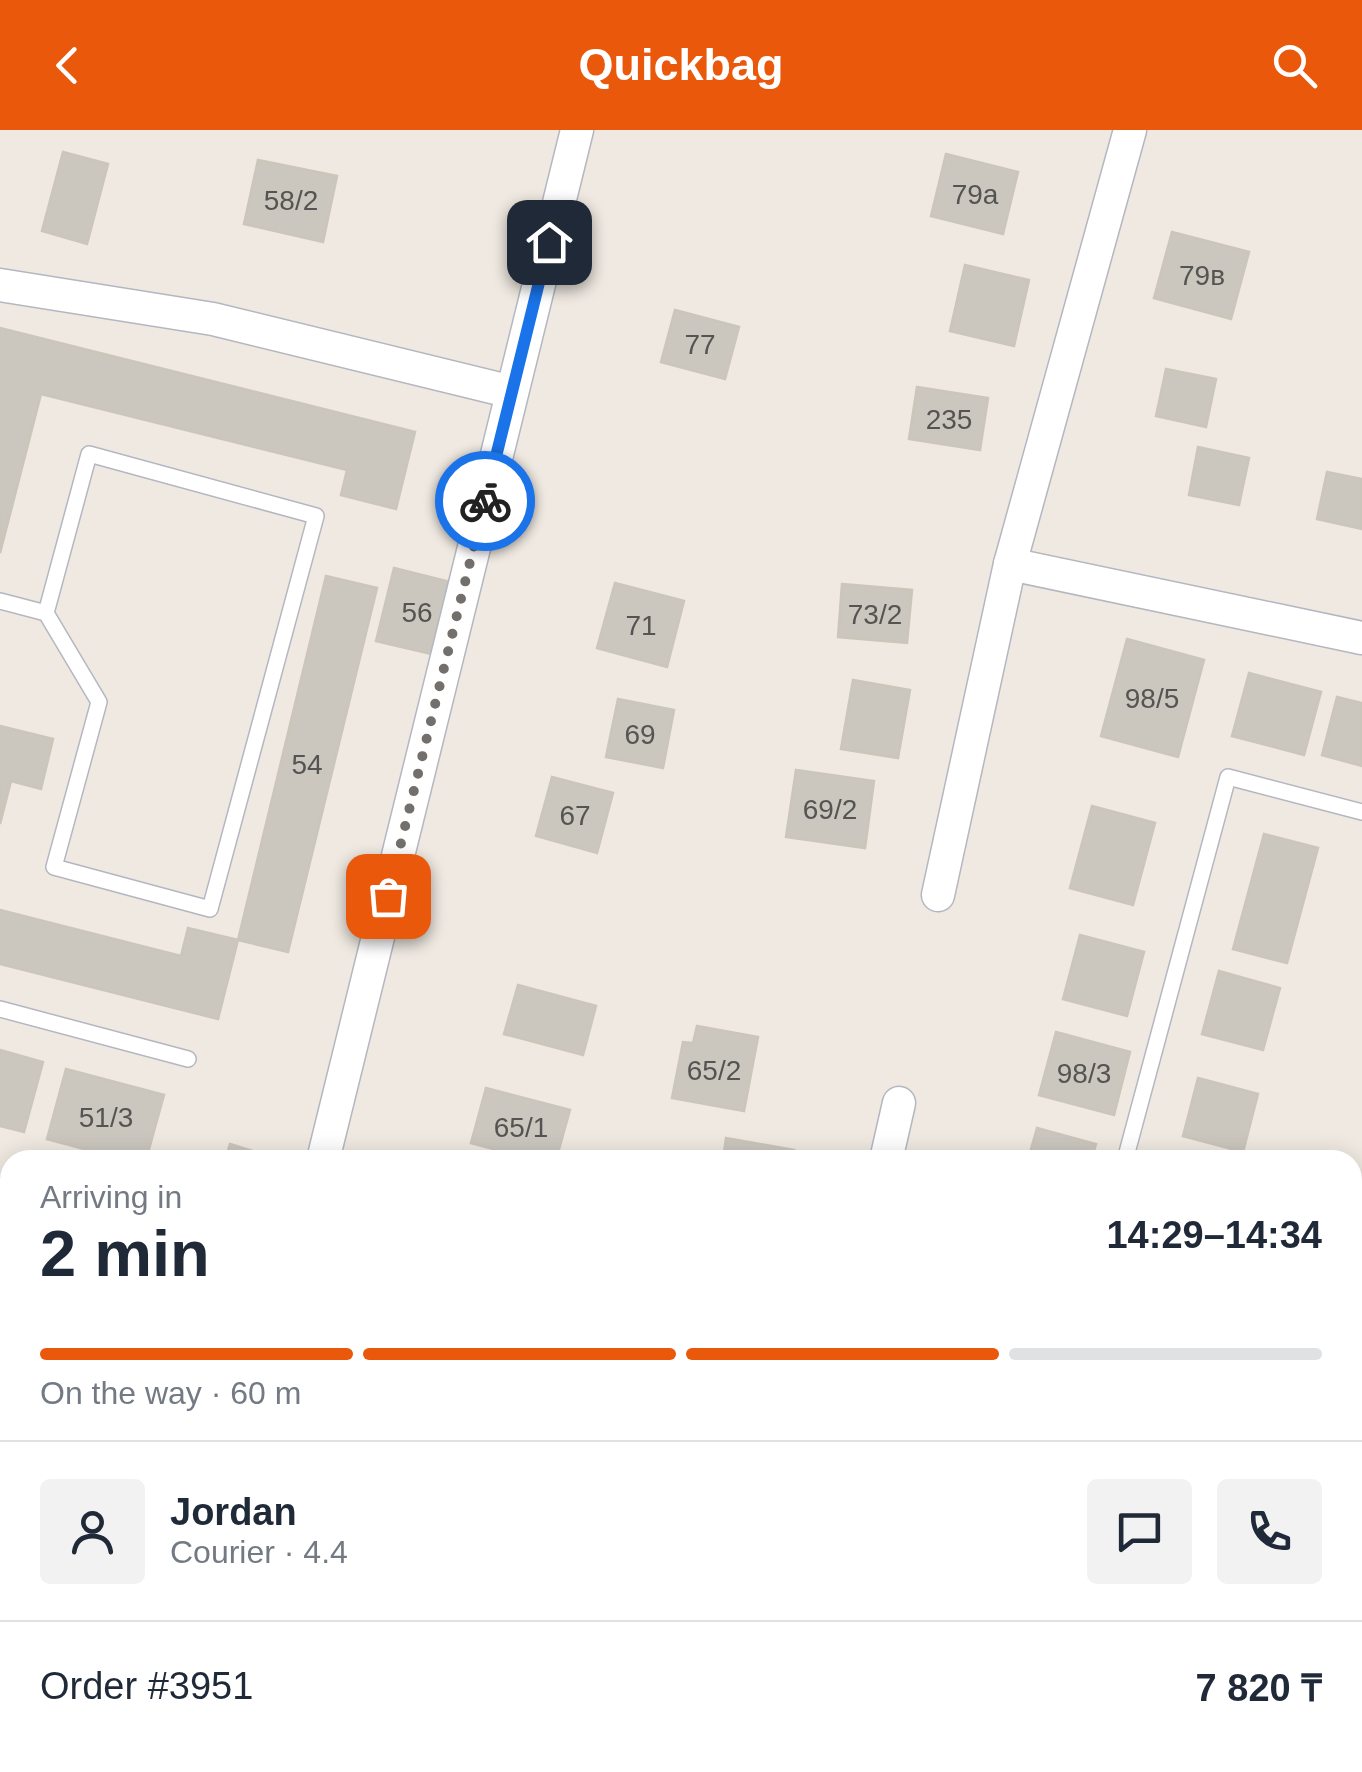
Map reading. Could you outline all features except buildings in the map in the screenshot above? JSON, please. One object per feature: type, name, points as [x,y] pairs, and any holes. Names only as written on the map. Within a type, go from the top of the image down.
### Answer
[{"type":"street","points":[[324,1150],[577,130]]},
{"type":"street","points":[[938,895],[1010,564],[1130,130]]},
{"type":"street","points":[[0,284],[213,320],[512,392]]},
{"type":"street","points":[[1010,564],[1362,638]]},
{"type":"street","points":[[888,1150],[898,1103]]},
{"type":"lane","points":[[0,601],[46,614],[99,702],[54,867],[210,909],[316,516],[90,454],[46,614]]},
{"type":"lane","points":[[1128,1150],[1228,778],[1362,812]]},
{"type":"lane","points":[[0,1009],[188,1059]]},
{"type":"way so far","points":[[388,896],[485,501]]},
{"type":"route","points":[[485,501],[549,242]]}]
